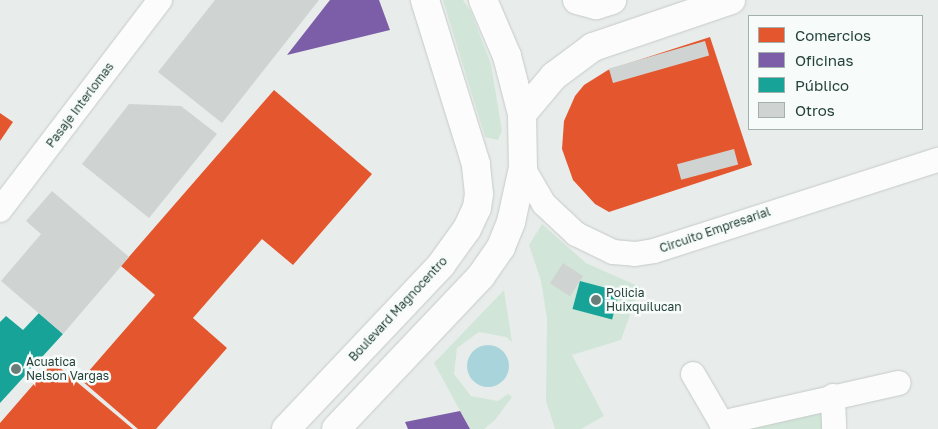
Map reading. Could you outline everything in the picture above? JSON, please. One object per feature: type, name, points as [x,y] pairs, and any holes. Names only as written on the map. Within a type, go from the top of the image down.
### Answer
[{"type":"street","name":"Pasaje Interlomas","points":[[0,210],[160,0]]},
{"type":"street","name":"Boulevard Magnocentro","points":[[286,429],[441,265],[467,229],[477,208],[480,194],[476,164],[425,0]]},
{"type":"street","points":[[336,429],[481,276],[501,247],[511,222],[523,168],[522,114],[507,56],[483,0]]},
{"type":"street","points":[[577,0],[596,5],[612,0]]},
{"type":"street","points":[[522,114],[554,76],[593,48],[731,0]]},
{"type":"street","name":"Circuito Empresarial","points":[[523,168],[544,204],[560,221],[594,244],[613,252],[635,254],[654,251],[938,160]]},
{"type":"street","points":[[693,374],[723,426],[833,396],[900,383]]},
{"type":"street","points":[[833,396],[834,429]]},
{"type":"green space","points":[[443,0],[463,0],[471,12],[491,64],[502,131],[498,140],[485,137]]},
{"type":"green space","points":[[542,224],[586,263],[640,287],[621,340],[572,355],[604,416],[581,429],[555,429],[546,401],[547,319],[541,281],[529,245]]},
{"type":"green space","points":[[504,290],[512,342],[506,337],[479,332],[457,348],[454,374],[471,396],[498,401],[508,394],[512,397],[495,420],[484,429],[470,429],[434,363]]},
{"type":"green space","points":[[833,396],[834,429],[725,429]]},
{"type":"water","points":[[484,345],[492,345],[503,351],[509,366],[503,381],[492,387],[484,387],[473,381],[467,370],[467,362],[473,351]]},
{"type":"building: Comercios","points":[[710,37],[752,165],[609,212],[595,204],[573,180],[562,149],[564,121],[575,96],[584,85],[608,70]]},
{"type":"building: Comercios","points":[[274,90],[372,174],[293,265],[262,239],[193,318],[227,348],[156,429],[138,429],[81,380],[155,295],[121,266]]},
{"type":"building: Comercios","points":[[0,113],[13,122],[0,141]]},
{"type":"building: Comercios","points":[[53,362],[133,429],[0,429],[0,423]]},
{"type":"building: Oficinas","points":[[330,0],[379,0],[390,30],[287,55]]},
{"type":"building: Oficinas","points":[[460,411],[470,429],[408,429],[405,422]]},
{"type":"building: Público","name":"Policia Huixquilucan","points":[[580,281],[620,292],[612,320],[572,309]]},
{"type":"building: Público","name":"Acuatica Nelson Vargas","points":[[39,313],[63,334],[0,403],[0,322],[6,316],[23,330]]},
{"type":"building: Otros","points":[[215,0],[319,0],[222,123],[158,72]]},
{"type":"building: Otros","points":[[705,41],[709,55],[613,83],[609,69]]},
{"type":"building: Otros","points":[[129,104],[181,106],[217,134],[149,218],[82,164]]},
{"type":"building: Otros","points":[[734,149],[738,164],[681,180],[677,164]]},
{"type":"building: Otros","points":[[52,191],[129,257],[63,334],[1,281],[41,234],[26,221]]},
{"type":"building: Otros","points":[[563,263],[583,276],[570,296],[550,283]]},
{"type":"place","name":"Policia Huixquilucan","points":[[596,300]]},
{"type":"place","name":"Acuatica Nelson Vargas","points":[[16,369]]}]
